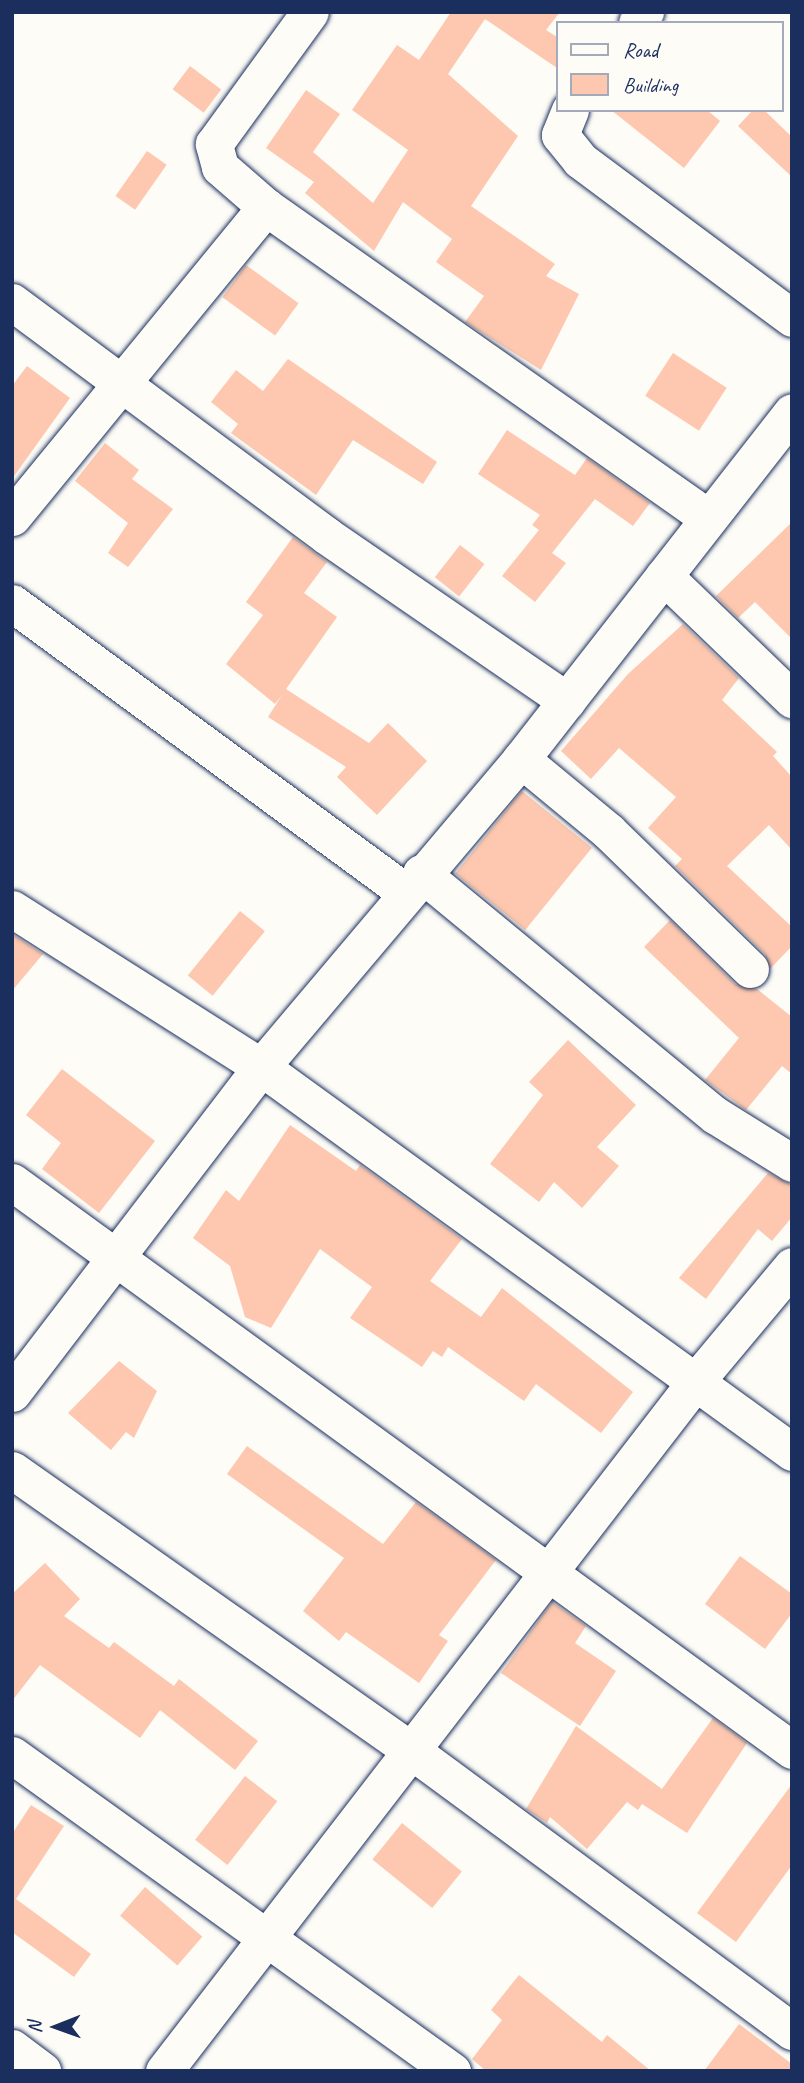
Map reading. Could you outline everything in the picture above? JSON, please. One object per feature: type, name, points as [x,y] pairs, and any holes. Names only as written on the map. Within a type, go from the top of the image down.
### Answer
[{"type":"street","points":[[310,12],[214,144],[220,167],[266,207],[708,517]]},
{"type":"street","points":[[569,112],[560,135],[579,160],[792,318]]},
{"type":"street","points":[[12,517],[266,207]]},
{"type":"street","points":[[12,302],[327,536],[567,701]]},
{"type":"street","points":[[12,1393],[261,1068],[413,882],[521,759],[792,412]]},
{"type":"street","points":[[664,576],[792,699]]},
{"type":"street","points":[[12,603],[413,882],[715,1115],[792,1163]]},
{"type":"street","points":[[521,759],[608,831],[750,969]]},
{"type":"street","points":[[12,909],[261,1068],[792,1452]]},
{"type":"street","points":[[12,1182],[552,1571],[792,1750]]},
{"type":"street","points":[[164,2071],[696,1381],[792,1266]]},
{"type":"street","points":[[12,1470],[412,1751],[792,2031]]},
{"type":"street","points":[[12,1755],[452,2071]]},
{"type":"street","points":[[12,2048],[42,2071]]},
{"type":"building","points":[[451,12],[560,12],[546,30],[556,36],[556,67],[485,19],[448,74],[518,136],[471,206],[555,264],[546,276],[579,294],[541,370],[465,322],[484,296],[436,262],[452,239],[403,202],[374,251],[305,193],[314,182],[266,148],[306,90],[340,114],[313,152],[373,203],[408,150],[352,110],[397,45],[419,60]]},
{"type":"building","points":[[190,66],[221,89],[204,113],[173,89]]},
{"type":"building","points":[[614,112],[709,112],[720,121],[684,168]]},
{"type":"building","points":[[751,112],[766,112],[792,137],[792,177],[738,126]]},
{"type":"building","points":[[147,151],[167,165],[135,210],[115,196]]},
{"type":"building","points":[[246,265],[299,303],[275,336],[222,297]]},
{"type":"building","points":[[673,353],[727,388],[699,431],[645,396]]},
{"type":"building","points":[[288,359],[437,462],[423,484],[353,440],[316,495],[231,433],[238,424],[211,402],[236,370],[263,391]]},
{"type":"building","points":[[27,366],[70,398],[12,479],[12,386]]},
{"type":"building","points":[[507,430],[575,475],[587,458],[650,503],[633,526],[595,499],[552,553],[566,563],[535,602],[502,576],[539,530],[532,525],[540,515],[478,474]]},
{"type":"building","points":[[105,443],[139,470],[132,479],[173,509],[128,567],[108,553],[128,523],[75,481]]},
{"type":"building","points":[[792,522],[792,639],[755,602],[738,618],[716,596]]},
{"type":"building","points":[[293,537],[327,562],[304,593],[337,617],[286,689],[369,743],[388,723],[427,761],[377,815],[337,777],[346,767],[268,717],[282,695],[275,704],[226,664],[263,615],[246,602]]},
{"type":"building","points":[[460,545],[484,564],[459,596],[435,577]]},
{"type":"building","points":[[683,624],[739,678],[722,700],[777,752],[773,756],[792,777],[792,850],[769,825],[727,866],[792,927],[792,946],[770,969],[765,954],[675,866],[682,859],[648,828],[676,797],[619,748],[591,779],[561,751],[628,674]]},
{"type":"building","points":[[522,791],[592,848],[525,930],[455,873]]},
{"type":"building","points":[[240,911],[265,931],[213,996],[188,976]]},
{"type":"building","points":[[670,920],[735,984],[757,989],[792,1017],[792,1074],[782,1066],[746,1110],[705,1080],[739,1038],[644,947]]},
{"type":"building","points":[[12,934],[43,954],[12,991]]},
{"type":"building","points":[[568,1040],[636,1105],[597,1147],[619,1166],[582,1208],[554,1182],[539,1202],[490,1164],[543,1095],[529,1082]]},
{"type":"building","points":[[62,1069],[155,1141],[99,1213],[42,1169],[61,1143],[26,1115]]},
{"type":"building","points":[[290,1125],[356,1171],[360,1165],[462,1239],[430,1281],[481,1317],[502,1288],[633,1392],[601,1433],[536,1384],[524,1401],[448,1347],[442,1357],[433,1351],[422,1367],[350,1318],[372,1287],[320,1249],[271,1328],[245,1317],[230,1266],[193,1238],[226,1190],[239,1201]]},
{"type":"building","points":[[768,1173],[792,1185],[792,1217],[772,1241],[758,1229],[706,1299],[679,1278]]},
{"type":"building","points":[[119,1361],[157,1391],[134,1438],[126,1432],[111,1450],[68,1413]]},
{"type":"building","points":[[247,1446],[383,1544],[416,1502],[496,1560],[439,1635],[448,1641],[419,1683],[346,1632],[339,1641],[303,1611],[344,1558],[227,1474]]},
{"type":"building","points":[[740,1556],[792,1594],[792,1613],[765,1649],[705,1604]]},
{"type":"building","points":[[45,1563],[80,1599],[64,1616],[109,1648],[114,1642],[174,1686],[179,1679],[258,1741],[235,1770],[160,1710],[140,1738],[40,1665],[12,1701],[12,1594]]},
{"type":"building","points":[[552,1602],[586,1626],[575,1643],[616,1671],[580,1726],[501,1673]]},
{"type":"building","points":[[713,1718],[747,1743],[687,1833],[642,1804],[638,1810],[627,1802],[587,1849],[550,1817],[547,1823],[526,1809],[576,1726],[662,1789]]},
{"type":"building","points":[[245,1776],[277,1801],[227,1865],[195,1840]]},
{"type":"building","points":[[792,1784],[792,1865],[736,1942],[697,1913]]},
{"type":"building","points":[[31,1805],[64,1826],[16,1899],[91,1954],[74,1977],[12,1932],[12,1834]]},
{"type":"building","points":[[402,1823],[462,1871],[432,1908],[372,1860]]},
{"type":"building","points":[[145,1887],[202,1937],[177,1966],[120,1916]]},
{"type":"building","points":[[519,1975],[602,2042],[607,2035],[651,2071],[486,2071],[472,2059],[502,2020],[491,2010]]},
{"type":"building","points":[[739,2024],[792,2064],[792,2071],[704,2071]]}]
